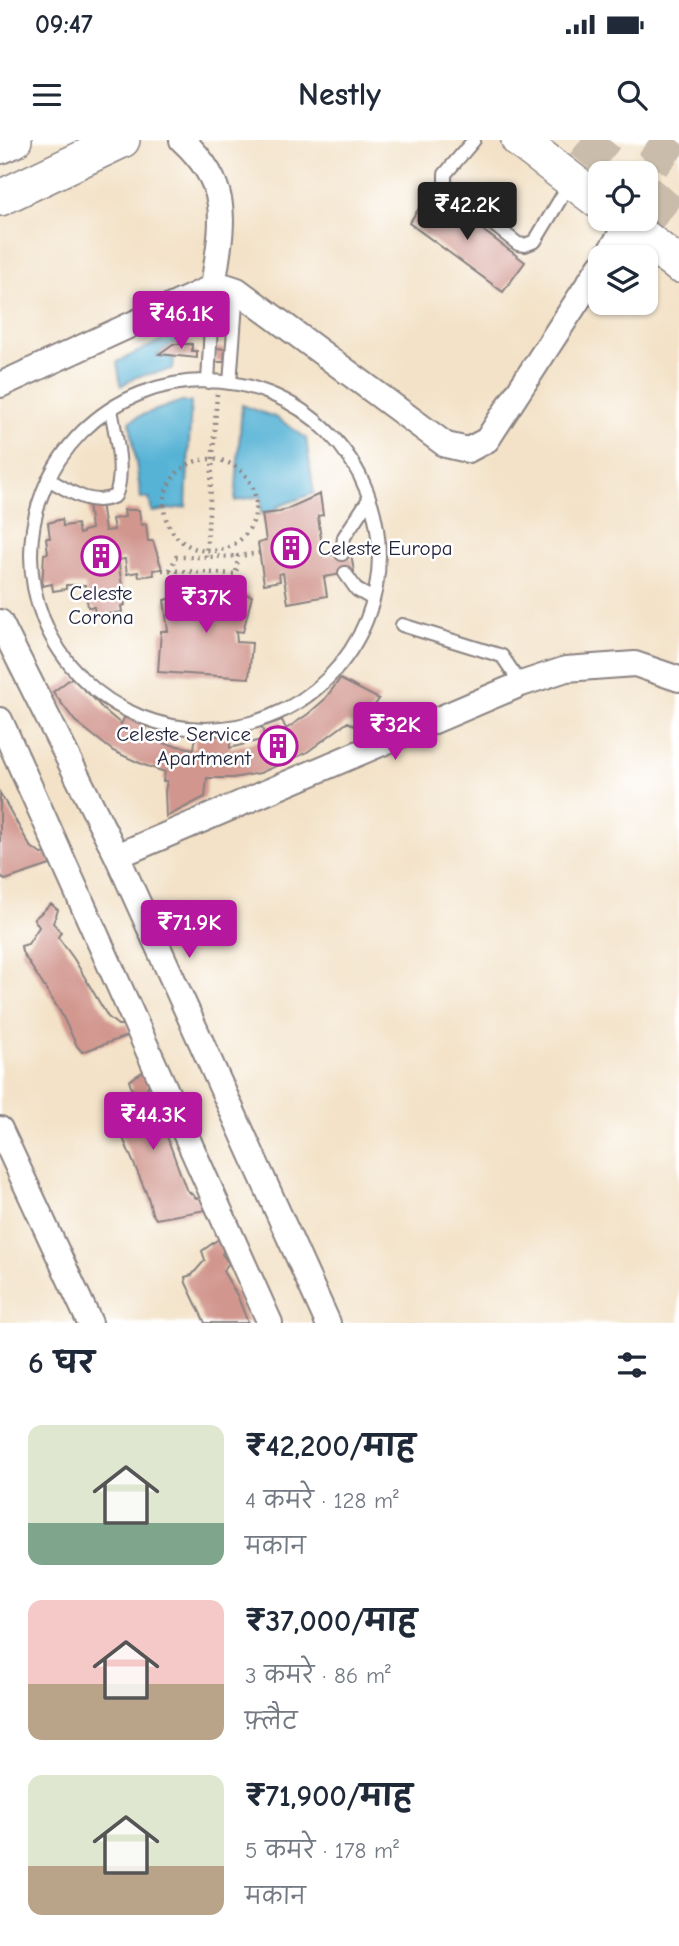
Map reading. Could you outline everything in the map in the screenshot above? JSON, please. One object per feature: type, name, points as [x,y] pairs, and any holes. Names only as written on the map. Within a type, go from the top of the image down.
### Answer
[{"type":"main road","points":[[0,146],[14,140]]},
{"type":"main road","points":[[0,198],[122,140]]},
{"type":"main road","points":[[519,140],[588,193]]},
{"type":"main road","points":[[636,231],[679,265]]},
{"type":"street","points":[[182,140],[200,157],[219,190],[225,289]]},
{"type":"street","points":[[225,289],[446,445],[468,450],[487,440],[588,284]]},
{"type":"street","points":[[0,385],[225,289]]},
{"type":"street","points":[[0,622],[117,856],[328,1323]]},
{"type":"street","points":[[117,856],[521,684],[566,669],[635,664],[679,678]]},
{"type":"street","points":[[0,720],[270,1323]]},
{"type":"street","points":[[0,1129],[90,1323]]},
{"type":"lane","points":[[474,140],[445,174],[445,186],[518,244],[525,245],[535,241],[572,180]]},
{"type":"lane","points":[[218,382],[225,289]]},
{"type":"lane","points":[[218,382],[225,289]]},
{"type":"lane","points":[[191,382],[257,387],[310,414],[328,430],[345,455],[376,514],[383,536],[382,556],[373,599],[354,648],[335,673],[307,700],[262,722],[218,729],[171,720],[101,700],[74,675],[56,652],[43,622],[29,567],[31,539],[40,496],[60,453],[97,417],[111,409],[138,393],[191,382]]},
{"type":"lane","points":[[48,479],[86,499],[115,496],[120,482],[111,409]]},
{"type":"lane","points":[[342,554],[344,537],[369,499]]},
{"type":"lane","points":[[345,573],[357,590],[373,599]]},
{"type":"lane","points":[[402,625],[502,656],[521,684]]},
{"type":"path","points":[[206,555],[218,382]]},
{"type":"path","points":[[213,458],[231,463],[246,475],[255,490],[257,509],[252,526],[240,541],[225,550],[206,555],[174,536],[165,520],[163,502],[168,484],[179,469],[195,461],[213,458]]},
{"type":"path","points":[[170,570],[176,557],[260,553]]},
{"type":"path","points":[[162,570],[236,574],[238,556]]},
{"type":"water","points":[[166,338],[186,338],[186,343],[173,343],[157,355],[174,358],[173,369],[136,377],[121,386],[117,362]]},
{"type":"water","points":[[179,402],[191,402],[186,507],[152,512],[149,498],[141,498],[130,421]]},
{"type":"water","points":[[242,405],[277,418],[306,438],[314,493],[277,507],[277,510],[261,514],[261,496],[235,501]]},
{"type":"building","points":[[431,191],[525,262],[503,292],[409,223]]},
{"type":"building","points":[[173,344],[192,344],[192,351],[197,351],[197,358],[159,354]]},
{"type":"building","points":[[216,348],[225,349],[224,362],[216,362]]},
{"type":"building","name":"Celeste Europa","points":[[320,494],[323,515],[318,516],[323,556],[351,553],[354,572],[324,577],[327,596],[288,603],[283,573],[279,574],[280,581],[264,584],[258,543],[266,541],[262,514],[280,512]]},
{"type":"building","name":"Celeste Corona","points":[[101,502],[105,531],[114,530],[112,519],[125,517],[124,510],[139,510],[141,525],[146,524],[148,541],[153,541],[162,569],[153,570],[154,575],[139,577],[138,572],[127,574],[125,559],[118,560],[125,605],[121,606],[122,612],[95,616],[94,607],[88,607],[85,585],[66,585],[66,589],[53,591],[52,584],[42,586],[44,554],[48,553],[46,538],[50,538],[48,523],[62,519],[63,526],[77,524],[79,534],[83,533],[91,529],[88,503]]},
{"type":"building","points":[[207,591],[238,592],[252,596],[243,632],[236,631],[237,642],[252,643],[249,678],[158,672],[161,631],[168,631],[164,600]]},
{"type":"building","name":"Celeste Service Apartment","points":[[74,676],[102,708],[121,724],[128,711],[147,723],[142,735],[167,744],[194,749],[196,734],[230,737],[230,748],[265,739],[262,727],[282,720],[286,729],[324,700],[340,679],[379,699],[359,729],[348,722],[306,753],[260,773],[233,778],[207,778],[205,797],[166,817],[167,781],[163,781],[165,772],[113,751],[75,721],[53,692]]},
{"type":"building","points":[[0,793],[30,846],[41,854],[51,853],[53,864],[5,880],[0,875]]},
{"type":"building","points":[[51,904],[58,910],[53,923],[61,932],[58,937],[108,1017],[118,1025],[128,1025],[130,1035],[82,1052],[77,1046],[61,1013],[22,952],[21,946],[28,944],[39,927],[34,919]]},
{"type":"building","points":[[148,1068],[154,1076],[147,1087],[154,1097],[150,1102],[163,1126],[186,1189],[196,1198],[206,1199],[206,1210],[156,1219],[152,1213],[148,1197],[112,1112],[112,1106],[119,1104],[132,1089],[129,1081]]},
{"type":"building","points":[[220,1238],[226,1245],[222,1254],[229,1263],[223,1271],[237,1295],[248,1323],[205,1323],[186,1283],[185,1277],[192,1275],[205,1260],[202,1251]]},
{"type":"tunnel","points":[[581,140],[607,161]]},
{"type":"tunnel","points":[[649,140],[679,164]]},
{"type":"tunnel","points":[[658,202],[679,219]]},
{"type":"place","name":"Celeste Europa","points":[[291,548]]},
{"type":"place","name":"Celeste Corona","points":[[101,556]]},
{"type":"place","name":"Celeste Service Apartment","points":[[278,746]]}]
